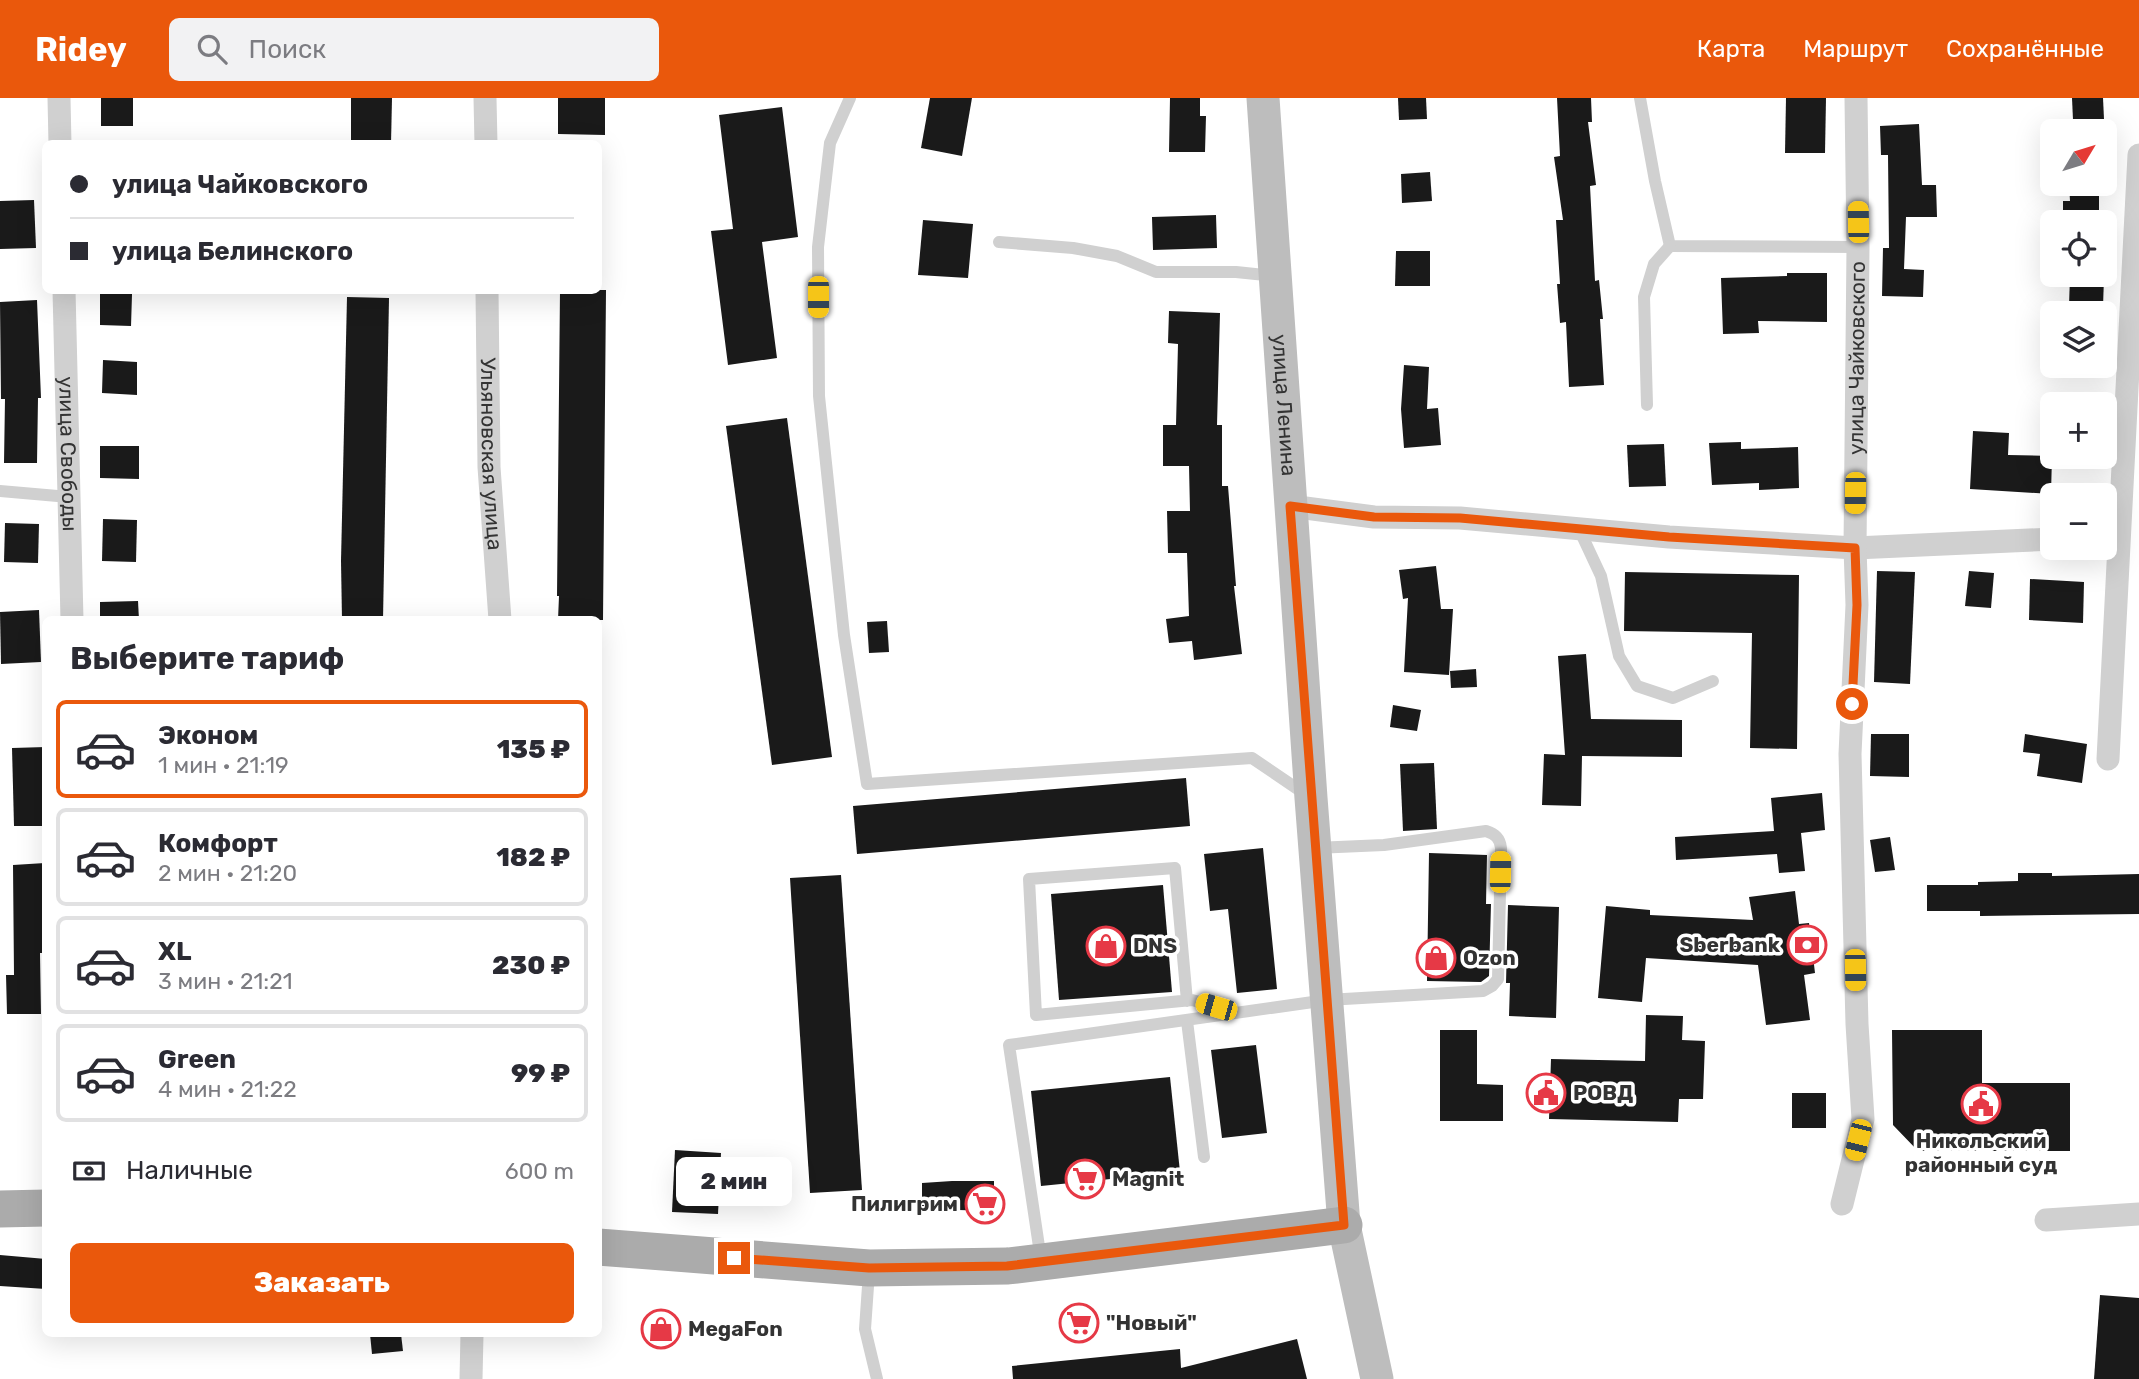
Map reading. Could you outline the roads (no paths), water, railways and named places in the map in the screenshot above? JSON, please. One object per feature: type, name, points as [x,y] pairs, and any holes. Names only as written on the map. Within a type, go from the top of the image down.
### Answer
[{"type":"main road","name":"улица Ленина","points":[[1263,98],[1277,276],[1290,506],[1344,1225],[1377,1379]]},
{"type":"main road","points":[[0,1209],[42,1208]]},
{"type":"main road","points":[[602,1247],[869,1268],[1007,1266],[1344,1225]]},
{"type":"street","points":[[59,98],[60,140]]},
{"type":"street","points":[[485,98],[486,140]]},
{"type":"street","name":"улица Чайковского","points":[[1842,1204],[1863,1119],[1857,1024],[1850,754],[1857,605],[1856,98]]},
{"type":"street","points":[[2108,759],[2139,155]]},
{"type":"street","name":"улица Свободы","points":[[64,294],[72,616]]},
{"type":"street","name":"Ульяновская улица","points":[[487,294],[489,467],[499,616]]},
{"type":"street","points":[[1290,506],[1374,517],[1460,518],[1669,537],[1855,548],[2040,540]]},
{"type":"street","points":[[2046,1220],[2139,1214]]},
{"type":"street","points":[[471,1379],[472,1337]]},
{"type":"lane","points":[[850,98],[831,143],[818,247],[819,396],[844,635],[867,784],[1252,758],[1311,798]]},
{"type":"lane","points":[[1640,98],[1650,159],[1670,246]]},
{"type":"lane","points":[[999,242],[1073,248],[1117,256],[1156,271],[1236,272],[1277,276]]},
{"type":"lane","points":[[1647,405],[1644,297],[1654,264],[1670,246],[1858,247]]},
{"type":"lane","points":[[0,491],[69,498]]},
{"type":"lane","points":[[1579,529],[1601,576],[1619,656],[1637,686],[1673,698],[1713,681]]},
{"type":"lane","points":[[1041,1262],[1009,1045],[1327,1000],[1483,991],[1498,979],[1500,843],[1495,835],[1486,831],[1384,845],[1315,848]]},
{"type":"lane","points":[[1188,1001],[1175,868],[1029,879],[1036,1014],[1188,1001],[1239,1013]]},
{"type":"lane","points":[[1186,1021],[1204,1157]]},
{"type":"lane","points":[[869,1268],[865,1329],[877,1379]]},
{"type":"place","name":"Sberbank","points":[[1807,945]]},
{"type":"place","name":"DNS","points":[[1106,946]]},
{"type":"place","name":"Ozon","points":[[1436,958]]},
{"type":"place","name":"РОВД","points":[[1546,1093]]},
{"type":"place","name":"Никольский районный суд","points":[[1981,1104]]},
{"type":"place","name":"Magnit","points":[[1085,1179]]},
{"type":"place","name":"Пилигрим","points":[[985,1204]]},
{"type":"place","name":"\"Новый\"","points":[[1079,1323]]},
{"type":"place","name":"MegaFon","points":[[661,1329]]}]
